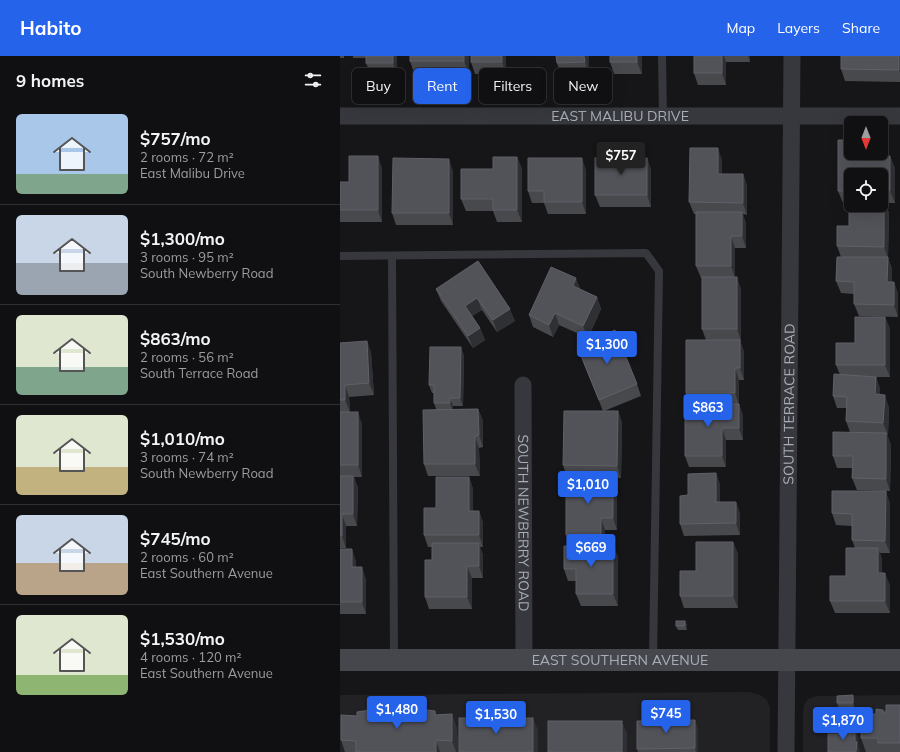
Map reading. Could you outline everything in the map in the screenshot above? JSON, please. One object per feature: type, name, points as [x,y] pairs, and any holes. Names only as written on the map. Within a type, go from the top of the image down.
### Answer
[{"type":"main road","name":"EAST SOUTHERN AVENUE","points":[[340,660],[900,660]]},
{"type":"street","name":"SOUTH TERRACE ROAD","points":[[786,752],[792,56]]},
{"type":"street","name":"EAST MALIBU DRIVE","points":[[340,116],[900,116]]},
{"type":"street","name":"SOUTH NEWBERRY ROAD","points":[[523,385],[524,660]]},
{"type":"lane","points":[[662,56],[663,116]]},
{"type":"lane","points":[[340,256],[646,253],[658,271],[653,661]]},
{"type":"lane","points":[[392,256],[394,660]]},
{"type":"shaded area","points":[[749,692],[760,695],[767,700],[770,708],[770,752],[340,752],[340,695]]},
{"type":"shaded area","points":[[900,695],[900,752],[803,752],[803,715],[804,705],[808,699],[817,696]]},
{"type":"building","points":[[366,56],[393,56],[393,63],[366,63]]},
{"type":"building","points":[[410,56],[464,56],[464,61],[410,61]]},
{"type":"building","points":[[471,56],[502,56],[502,62],[471,62]]},
{"type":"building","points":[[556,56],[584,56],[585,62],[557,63]]},
{"type":"building","points":[[610,56],[637,56],[637,62],[610,62]]},
{"type":"building","points":[[694,56],[722,56],[722,73],[694,73]]},
{"type":"building","points":[[841,56],[899,56],[899,70],[841,69]]},
{"type":"building","points":[[838,140],[844,140],[844,160],[888,160],[888,156],[890,156],[890,191],[888,191],[888,168],[844,168],[844,191],[838,191]]},
{"type":"building","points":[[690,148],[718,148],[718,174],[743,174],[743,203],[689,202]]},
{"type":"building","points":[[349,156],[378,156],[378,210],[340,210],[340,182],[349,182]]},
{"type":"building","points":[[493,157],[517,157],[517,210],[493,210],[493,199],[461,199],[461,169],[493,169]]},
{"type":"building","points":[[393,158],[449,159],[449,213],[392,213]]},
{"type":"building","points":[[528,158],[582,158],[582,202],[544,202],[544,191],[528,191]]},
{"type":"building","points":[[595,158],[647,158],[647,195],[595,195]]},
{"type":"building","points":[[696,212],[742,212],[742,236],[731,236],[731,266],[696,266]]},
{"type":"building","points":[[849,212],[884,212],[884,247],[837,246],[837,226],[849,226]]},
{"type":"building","points":[[837,257],[888,257],[887,282],[894,282],[894,305],[854,304],[854,282],[836,281]]},
{"type":"building","points":[[478,261],[510,309],[493,320],[477,298],[465,306],[480,328],[468,336],[436,289]]},
{"type":"building","points":[[551,267],[576,278],[573,286],[597,297],[583,326],[555,313],[549,325],[529,315]]},
{"type":"building","points":[[702,277],[737,277],[737,329],[702,329]]},
{"type":"building","points":[[855,317],[885,317],[885,365],[836,365],[836,343],[855,343]]},
{"type":"building","points":[[615,330],[637,384],[599,400],[577,346]]},
{"type":"building","points":[[686,340],[740,340],[740,368],[735,368],[735,393],[686,393]]},
{"type":"building","points":[[367,341],[369,383],[345,385],[345,400],[340,400],[340,343]]},
{"type":"building","points":[[430,347],[461,347],[460,398],[450,398],[450,403],[434,403],[434,385],[429,385]]},
{"type":"building","points":[[834,374],[876,377],[875,394],[885,395],[883,423],[846,421],[847,397],[833,396]]},
{"type":"building","points":[[685,404],[739,404],[739,428],[722,428],[722,456],[685,456]]},
{"type":"building","points":[[478,409],[479,435],[475,436],[475,464],[424,464],[423,410]]},
{"type":"building","points":[[564,411],[618,411],[617,466],[563,465]]},
{"type":"building","points":[[340,412],[358,412],[358,465],[340,465]]},
{"type":"building","points":[[833,432],[886,433],[886,479],[852,478],[853,456],[833,456]]},
{"type":"building","points":[[716,473],[716,502],[736,502],[736,523],[680,524],[680,496],[688,495],[688,474]]},
{"type":"building","points":[[340,476],[353,476],[353,514],[342,514],[342,536],[340,536]]},
{"type":"building","points":[[436,477],[469,477],[469,511],[479,511],[479,535],[424,535],[424,508],[436,508]]},
{"type":"building","points":[[566,479],[613,479],[613,518],[601,518],[601,535],[566,535]]},
{"type":"building","points":[[832,491],[886,491],[885,541],[852,540],[852,514],[832,513]]},
{"type":"building","points":[[696,542],[733,542],[733,596],[680,596],[680,571],[696,571]]},
{"type":"building","points":[[432,543],[479,543],[479,566],[467,566],[467,597],[425,597],[425,560],[432,560]]},
{"type":"building","points":[[564,546],[613,546],[613,594],[576,594],[576,569],[564,569]]},
{"type":"building","points":[[846,548],[878,548],[878,573],[885,573],[885,601],[830,601],[830,576],[846,576]]},
{"type":"building","points":[[340,549],[352,549],[352,567],[362,567],[362,602],[340,602]]},
{"type":"building","points":[[676,621],[685,621],[685,626],[676,626]]},
{"type":"building","points":[[853,695],[853,703],[837,703],[837,696]]},
{"type":"building","points":[[886,705],[900,705],[900,743],[878,743],[878,738],[861,738],[861,714],[876,714],[876,709],[886,712]]},
{"type":"building","points":[[396,706],[435,711],[435,715],[452,714],[452,741],[436,740],[436,752],[356,752],[356,741],[341,740],[341,715],[357,716],[357,712]]},
{"type":"building","points":[[459,718],[533,718],[533,752],[459,752]]},
{"type":"building","points":[[695,720],[695,748],[637,749],[637,721]]},
{"type":"building","points":[[548,721],[622,721],[622,752],[548,752]]},
{"type":"building","points":[[845,724],[855,724],[855,742],[857,742],[856,752],[828,752],[828,734],[841,734],[841,731],[845,731]]}]
